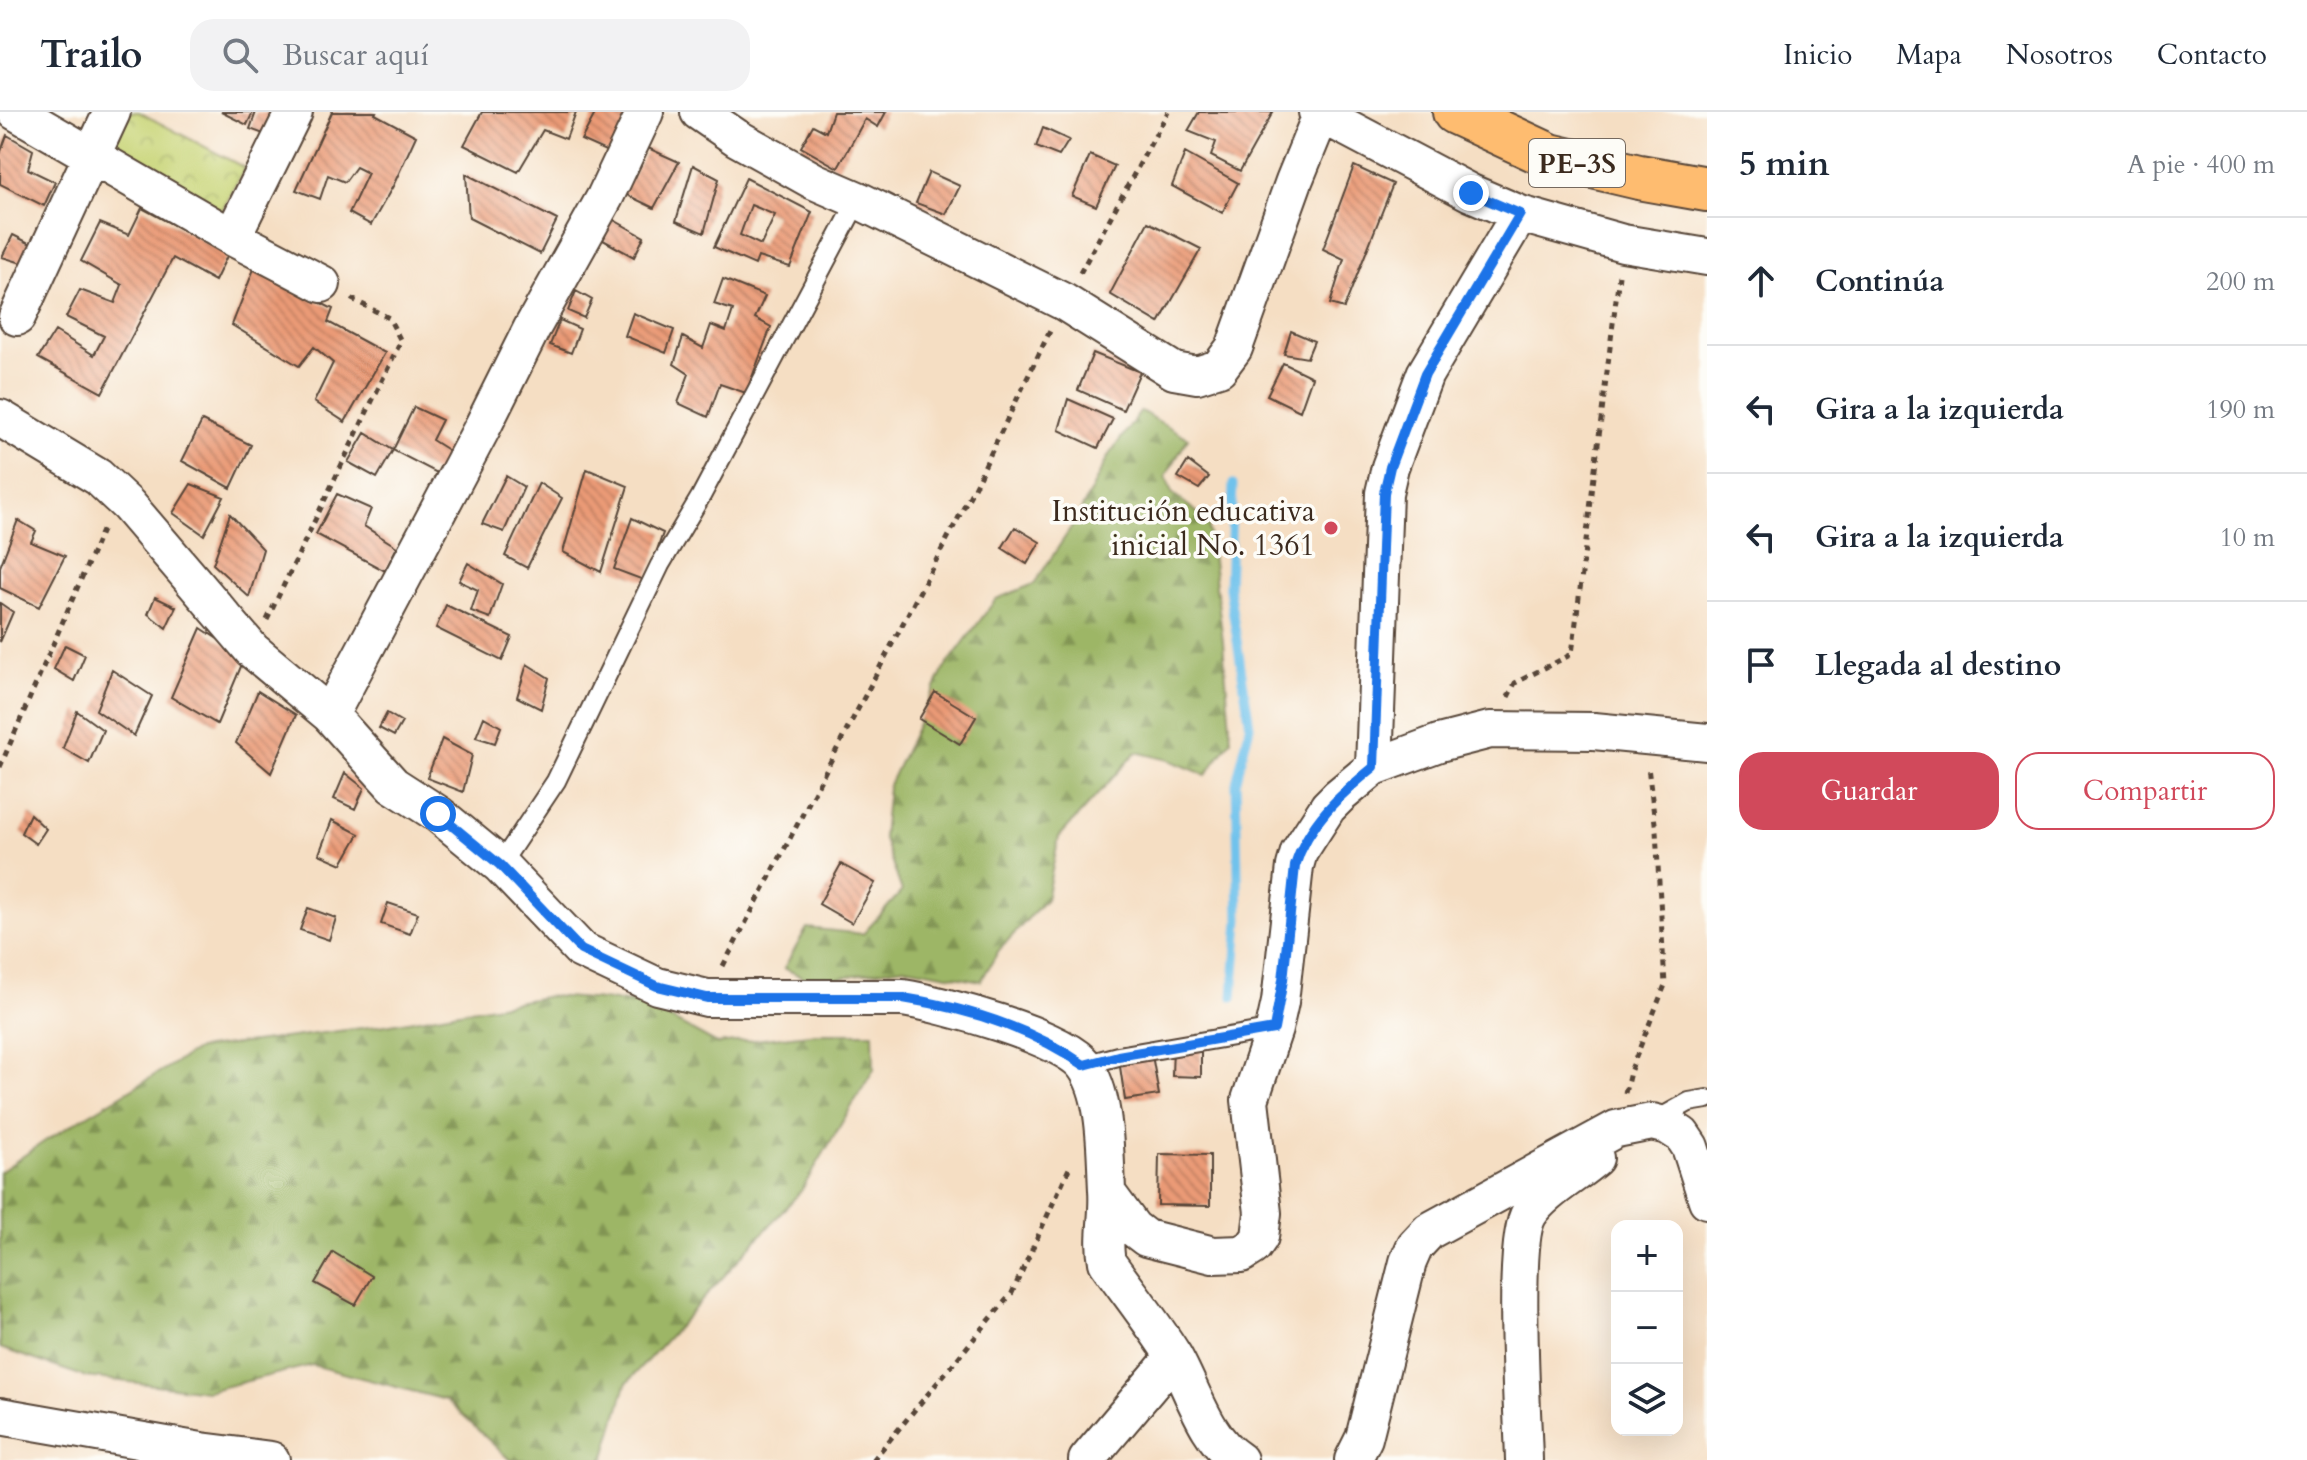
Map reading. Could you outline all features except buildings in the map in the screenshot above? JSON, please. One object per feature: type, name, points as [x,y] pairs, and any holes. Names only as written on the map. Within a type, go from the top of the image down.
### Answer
[{"type":"highway","name":"PE-3S","points":[[1484,118],[1550,156],[1707,189]]},
{"type":"street","points":[[16,112],[91,158],[322,284]]},
{"type":"street","points":[[17,317],[112,112]]},
{"type":"street","points":[[232,237],[294,112]]},
{"type":"street","points":[[330,715],[532,328],[605,197],[645,112]]},
{"type":"street","points":[[699,112],[737,138],[814,181],[1064,302],[1174,371],[1197,375],[1219,368],[1234,348],[1319,113],[1471,193],[1520,214],[1623,243],[1707,257]]},
{"type":"street","points":[[1374,767],[1384,493],[1390,467],[1425,374],[1520,214]]},
{"type":"street","points":[[0,418],[98,477],[128,505],[252,650],[330,715],[393,785],[447,821],[500,865],[581,950],[657,986],[707,998],[903,998],[925,1002],[1016,1028],[1059,1047],[1084,1065],[1100,1101],[1108,1194],[1103,1244],[1107,1262],[1174,1357],[1195,1405],[1230,1454],[1239,1460]]},
{"type":"street","points":[[1108,1194],[1133,1228],[1146,1238],[1213,1255],[1242,1254],[1253,1247],[1260,1237],[1263,1213],[1250,1100],[1274,1029],[1283,980],[1295,866],[1299,852],[1328,807],[1374,767],[1439,743],[1490,730],[1594,731],[1707,742]]},
{"type":"street","points":[[1353,1460],[1364,1438],[1408,1262],[1415,1246],[1429,1231],[1616,1129],[1652,1122],[1668,1126],[1682,1135],[1690,1147],[1707,1200]]},
{"type":"street","points":[[1524,1460],[1519,1259],[1524,1225],[1537,1205],[1601,1153],[1616,1129]]},
{"type":"street","points":[[1087,1460],[1174,1357]]},
{"type":"street","points":[[0,1416],[271,1460]]},
{"type":"lane","points":[[500,865],[556,781],[660,565],[701,496],[858,200]]},
{"type":"lane","points":[[1084,1065],[1118,1056],[1274,1029]]},
{"type":"lane","points":[[1652,1122],[1689,1102],[1707,1099]]},
{"type":"path","points":[[707,998],[973,490],[1064,302],[1168,112]]},
{"type":"path","points":[[1490,730],[1515,683],[1572,654],[1623,243]]},
{"type":"path","points":[[252,650],[401,341],[389,318],[322,284]]},
{"type":"path","points":[[0,767],[101,529],[128,505]]},
{"type":"path","points":[[1616,1129],[1630,1072],[1665,985],[1656,831],[1644,737]]},
{"type":"path","points":[[873,1460],[1012,1293],[1075,1156]]},
{"type":"green space","points":[[127,112],[139,112],[245,168],[220,214],[105,153]]},
{"type":"green space","points":[[1141,411],[1188,438],[1166,476],[1172,493],[1208,521],[1231,740],[1206,775],[1169,760],[1136,752],[1059,837],[1046,899],[999,950],[981,981],[904,967],[812,982],[784,968],[807,928],[863,934],[902,891],[883,837],[888,787],[944,669],[996,599],[1034,584],[1075,522],[1109,455]]},
{"type":"green space","points":[[550,996],[642,1003],[717,1044],[819,1033],[873,1033],[874,1069],[801,1191],[626,1384],[604,1460],[510,1460],[446,1400],[312,1365],[207,1391],[86,1377],[0,1348],[0,1172],[45,1141],[198,1049],[385,1025]]},
{"type":"waterway","points":[[1233,484],[1229,588],[1250,726],[1236,783],[1239,921],[1233,997]]},
{"type":"place","name":"Institución educativa inicial No. 1361","points":[[1331,528]]},
{"type":"route","points":[[438,814],[500,865],[581,950],[657,986],[707,998],[903,998],[925,1002],[1016,1028],[1059,1047],[1084,1065],[1118,1056],[1274,1029],[1299,852],[1328,807],[1374,767],[1384,493],[1390,467],[1425,374],[1520,214],[1471,193]]}]
